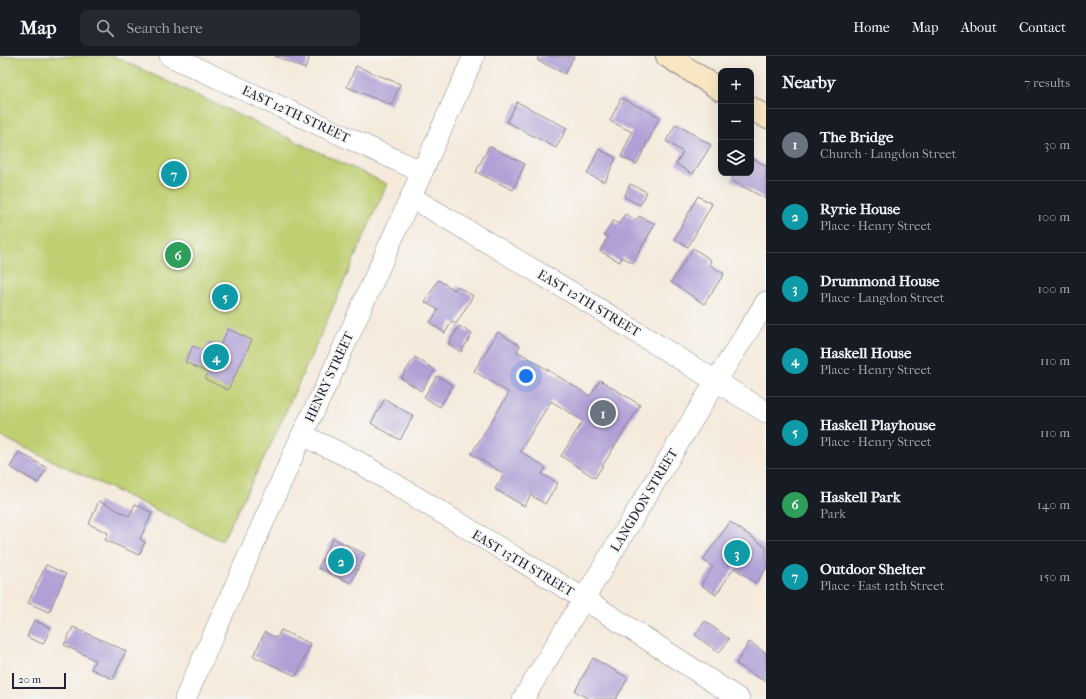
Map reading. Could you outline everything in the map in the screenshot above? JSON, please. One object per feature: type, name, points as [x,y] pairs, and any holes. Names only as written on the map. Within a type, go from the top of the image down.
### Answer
[{"type":"street","name":"EAST 12TH STREET","points":[[170,56],[422,172]]},
{"type":"street","name":"HENRY STREET","points":[[185,699],[302,435],[332,373],[412,197],[474,56]]},
{"type":"street","points":[[667,56],[718,88]]},
{"type":"street","points":[[754,110],[766,117]]},
{"type":"street","name":"EAST 12TH STREET","points":[[412,197],[586,301],[766,412]]},
{"type":"street","name":"LANGDON STREET","points":[[523,699],[716,381],[766,302]]},
{"type":"street","name":"EAST 13TH STREET","points":[[302,435],[355,460],[584,599],[739,699]]},
{"type":"green space","points":[[0,56],[113,56],[387,184],[272,442],[222,541],[0,436]]},
{"type":"building","points":[[275,56],[310,56],[305,69]]},
{"type":"building","points":[[539,56],[574,56],[565,74],[537,60]]},
{"type":"building","points":[[356,66],[400,84],[391,105],[347,87]]},
{"type":"building","points":[[621,98],[660,117],[637,164],[621,157],[632,132],[610,121]]},
{"type":"building","points":[[517,102],[567,128],[556,148],[507,122]]},
{"type":"building","points":[[676,124],[711,145],[693,174],[676,164],[683,152],[666,141]]},
{"type":"building","points":[[489,146],[525,164],[513,190],[476,172]]},
{"type":"building","points":[[599,149],[616,158],[605,182],[587,174]]},
{"type":"building","points":[[754,159],[766,166],[766,199],[731,180],[733,176],[754,176]]},
{"type":"building","points":[[177,164],[184,176],[172,184],[164,172]]},
{"type":"building","points":[[630,184],[647,192],[640,205],[624,197]]},
{"type":"building","points":[[698,196],[712,204],[688,247],[674,239]]},
{"type":"building","points":[[625,214],[637,220],[639,216],[655,224],[633,263],[622,257],[620,262],[600,251],[608,237],[604,235],[613,221],[619,224]]},
{"type":"building","points":[[693,248],[711,260],[709,264],[724,274],[704,304],[671,282]]},
{"type":"building","points":[[438,280],[455,290],[457,286],[473,296],[456,324],[452,321],[445,333],[430,323],[438,310],[425,302]]},
{"type":"building","points":[[216,284],[240,296],[233,309],[210,298]]},
{"type":"building","points":[[459,326],[472,334],[461,352],[448,344]]},
{"type":"building","points":[[228,329],[252,340],[228,390],[205,379],[208,373],[185,362],[193,346],[204,351],[209,342],[220,346]]},
{"type":"building","points":[[498,332],[520,346],[517,351],[590,396],[600,380],[640,405],[595,478],[561,456],[583,421],[551,401],[520,451],[546,468],[542,474],[558,483],[545,504],[531,495],[524,506],[495,489],[504,474],[471,454],[509,393],[474,371]]},
{"type":"building","points":[[415,357],[435,370],[421,391],[401,378]]},
{"type":"building","points":[[437,376],[453,385],[440,407],[424,397]]},
{"type":"building","points":[[385,399],[413,416],[400,440],[371,423]]},
{"type":"building","points":[[19,452],[47,468],[38,483],[10,467]]},
{"type":"building","points":[[99,501],[129,516],[135,504],[152,513],[140,539],[145,542],[139,555],[105,540],[108,533],[89,524]]},
{"type":"building","points":[[730,522],[766,547],[766,569],[756,583],[734,568],[716,595],[701,585],[713,567],[703,560]]},
{"type":"building","points":[[333,538],[365,554],[351,583],[318,568]]},
{"type":"building","points":[[46,565],[66,574],[49,612],[28,603]]},
{"type":"building","points":[[34,620],[51,628],[43,644],[27,637]]},
{"type":"building","points":[[705,621],[729,639],[719,653],[695,635]]},
{"type":"building","points":[[73,627],[126,651],[113,679],[91,669],[95,660],[64,645]]},
{"type":"building","points":[[281,630],[311,644],[296,676],[253,656],[265,632],[277,638]]},
{"type":"building","points":[[749,642],[766,653],[766,682],[736,664]]},
{"type":"building","points":[[593,658],[628,678],[616,699],[589,699],[575,691]]},
{"type":"place","name":"Outdoor Shelter","points":[[174,174]]},
{"type":"place","name":"Haskell Park","points":[[178,255]]},
{"type":"place","name":"Haskell Playhouse","points":[[225,297]]},
{"type":"place","name":"Haskell House","points":[[216,357]]},
{"type":"place","name":"The Bridge","points":[[603,413]]},
{"type":"place","name":"Drummond House","points":[[737,553]]},
{"type":"place","name":"Ryrie House","points":[[341,561]]}]
